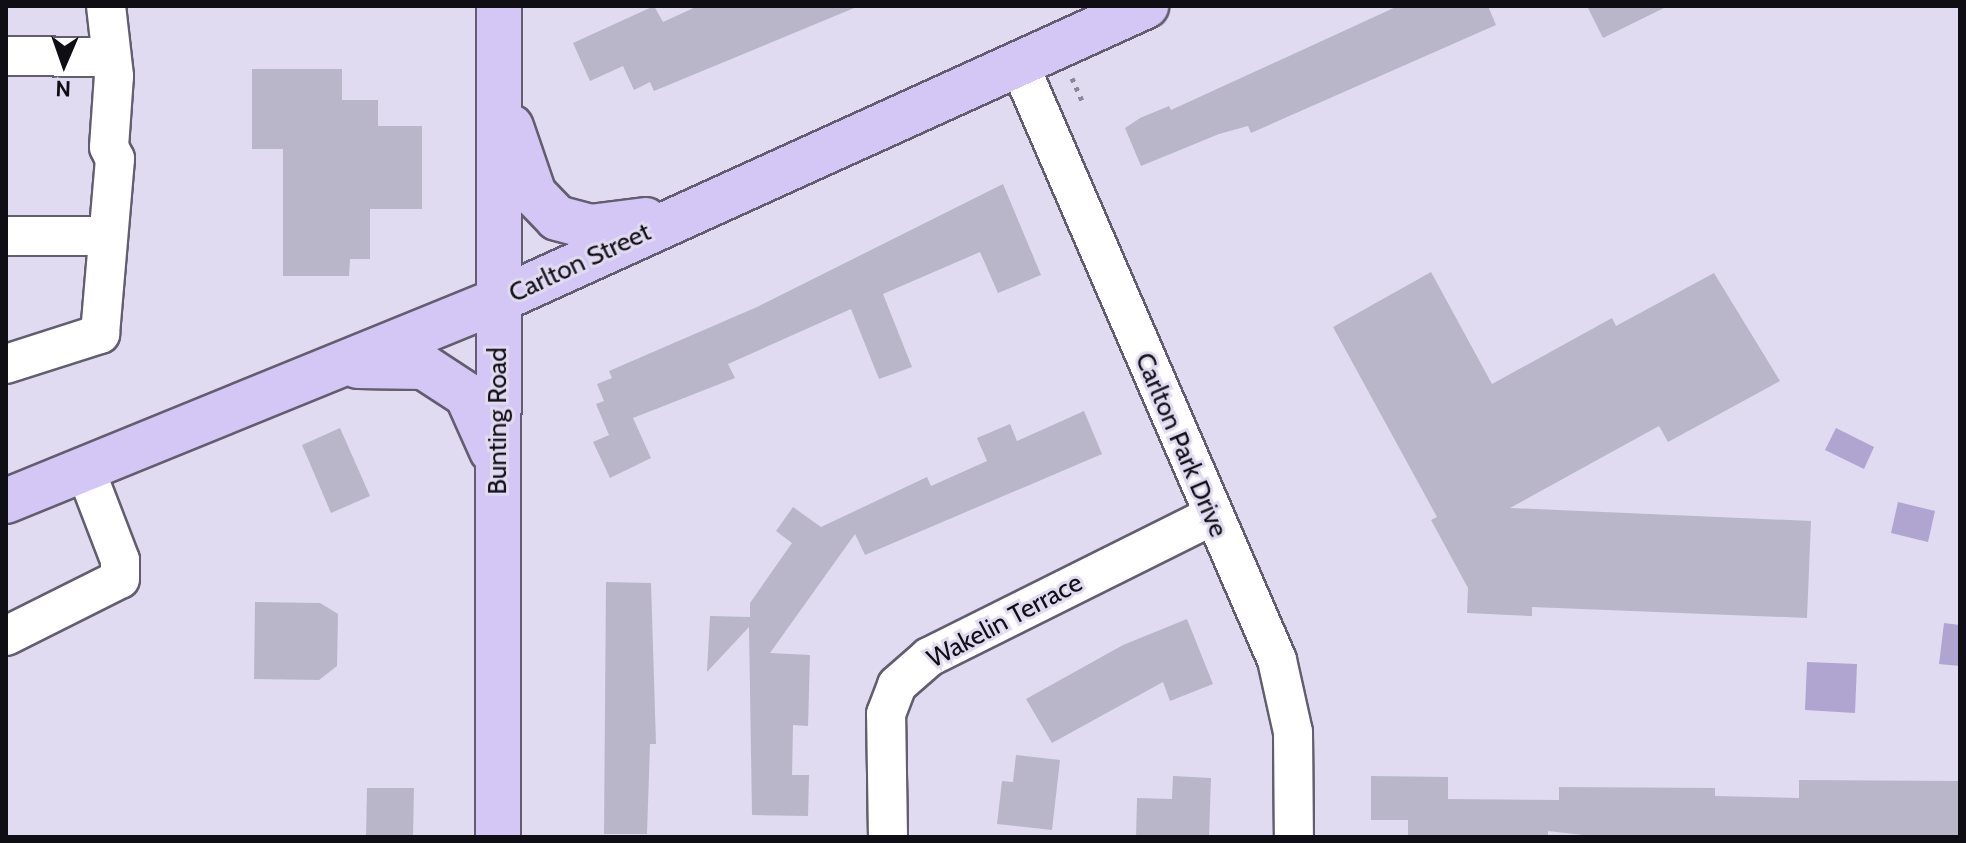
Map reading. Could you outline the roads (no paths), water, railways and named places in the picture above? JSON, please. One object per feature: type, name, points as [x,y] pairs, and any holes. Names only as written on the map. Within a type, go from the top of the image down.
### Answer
[{"type":"main road","name":"Bunting Road","points":[[498,837],[499,6]]},
{"type":"main road","name":"Carlton Street","points":[[6,501],[499,300],[1146,6]]},
{"type":"main road","points":[[500,93],[534,194],[557,218],[590,227],[684,216]]},
{"type":"main road","points":[[338,366],[424,367],[467,395],[498,464]]},
{"type":"street","points":[[6,364],[100,334],[115,159],[109,147],[114,76],[108,57],[106,6]]},
{"type":"street","points":[[6,56],[108,57]]},
{"type":"street","name":"Carlton Park Drive","points":[[1019,64],[1212,516],[1277,660],[1293,732],[1294,837]]},
{"type":"street","points":[[6,236],[106,236]]},
{"type":"street","points":[[6,636],[120,579],[120,560],[85,469]]},
{"type":"street","name":"Wakelin Terrace","points":[[888,837],[886,714],[897,685],[929,657],[1212,516]]}]
